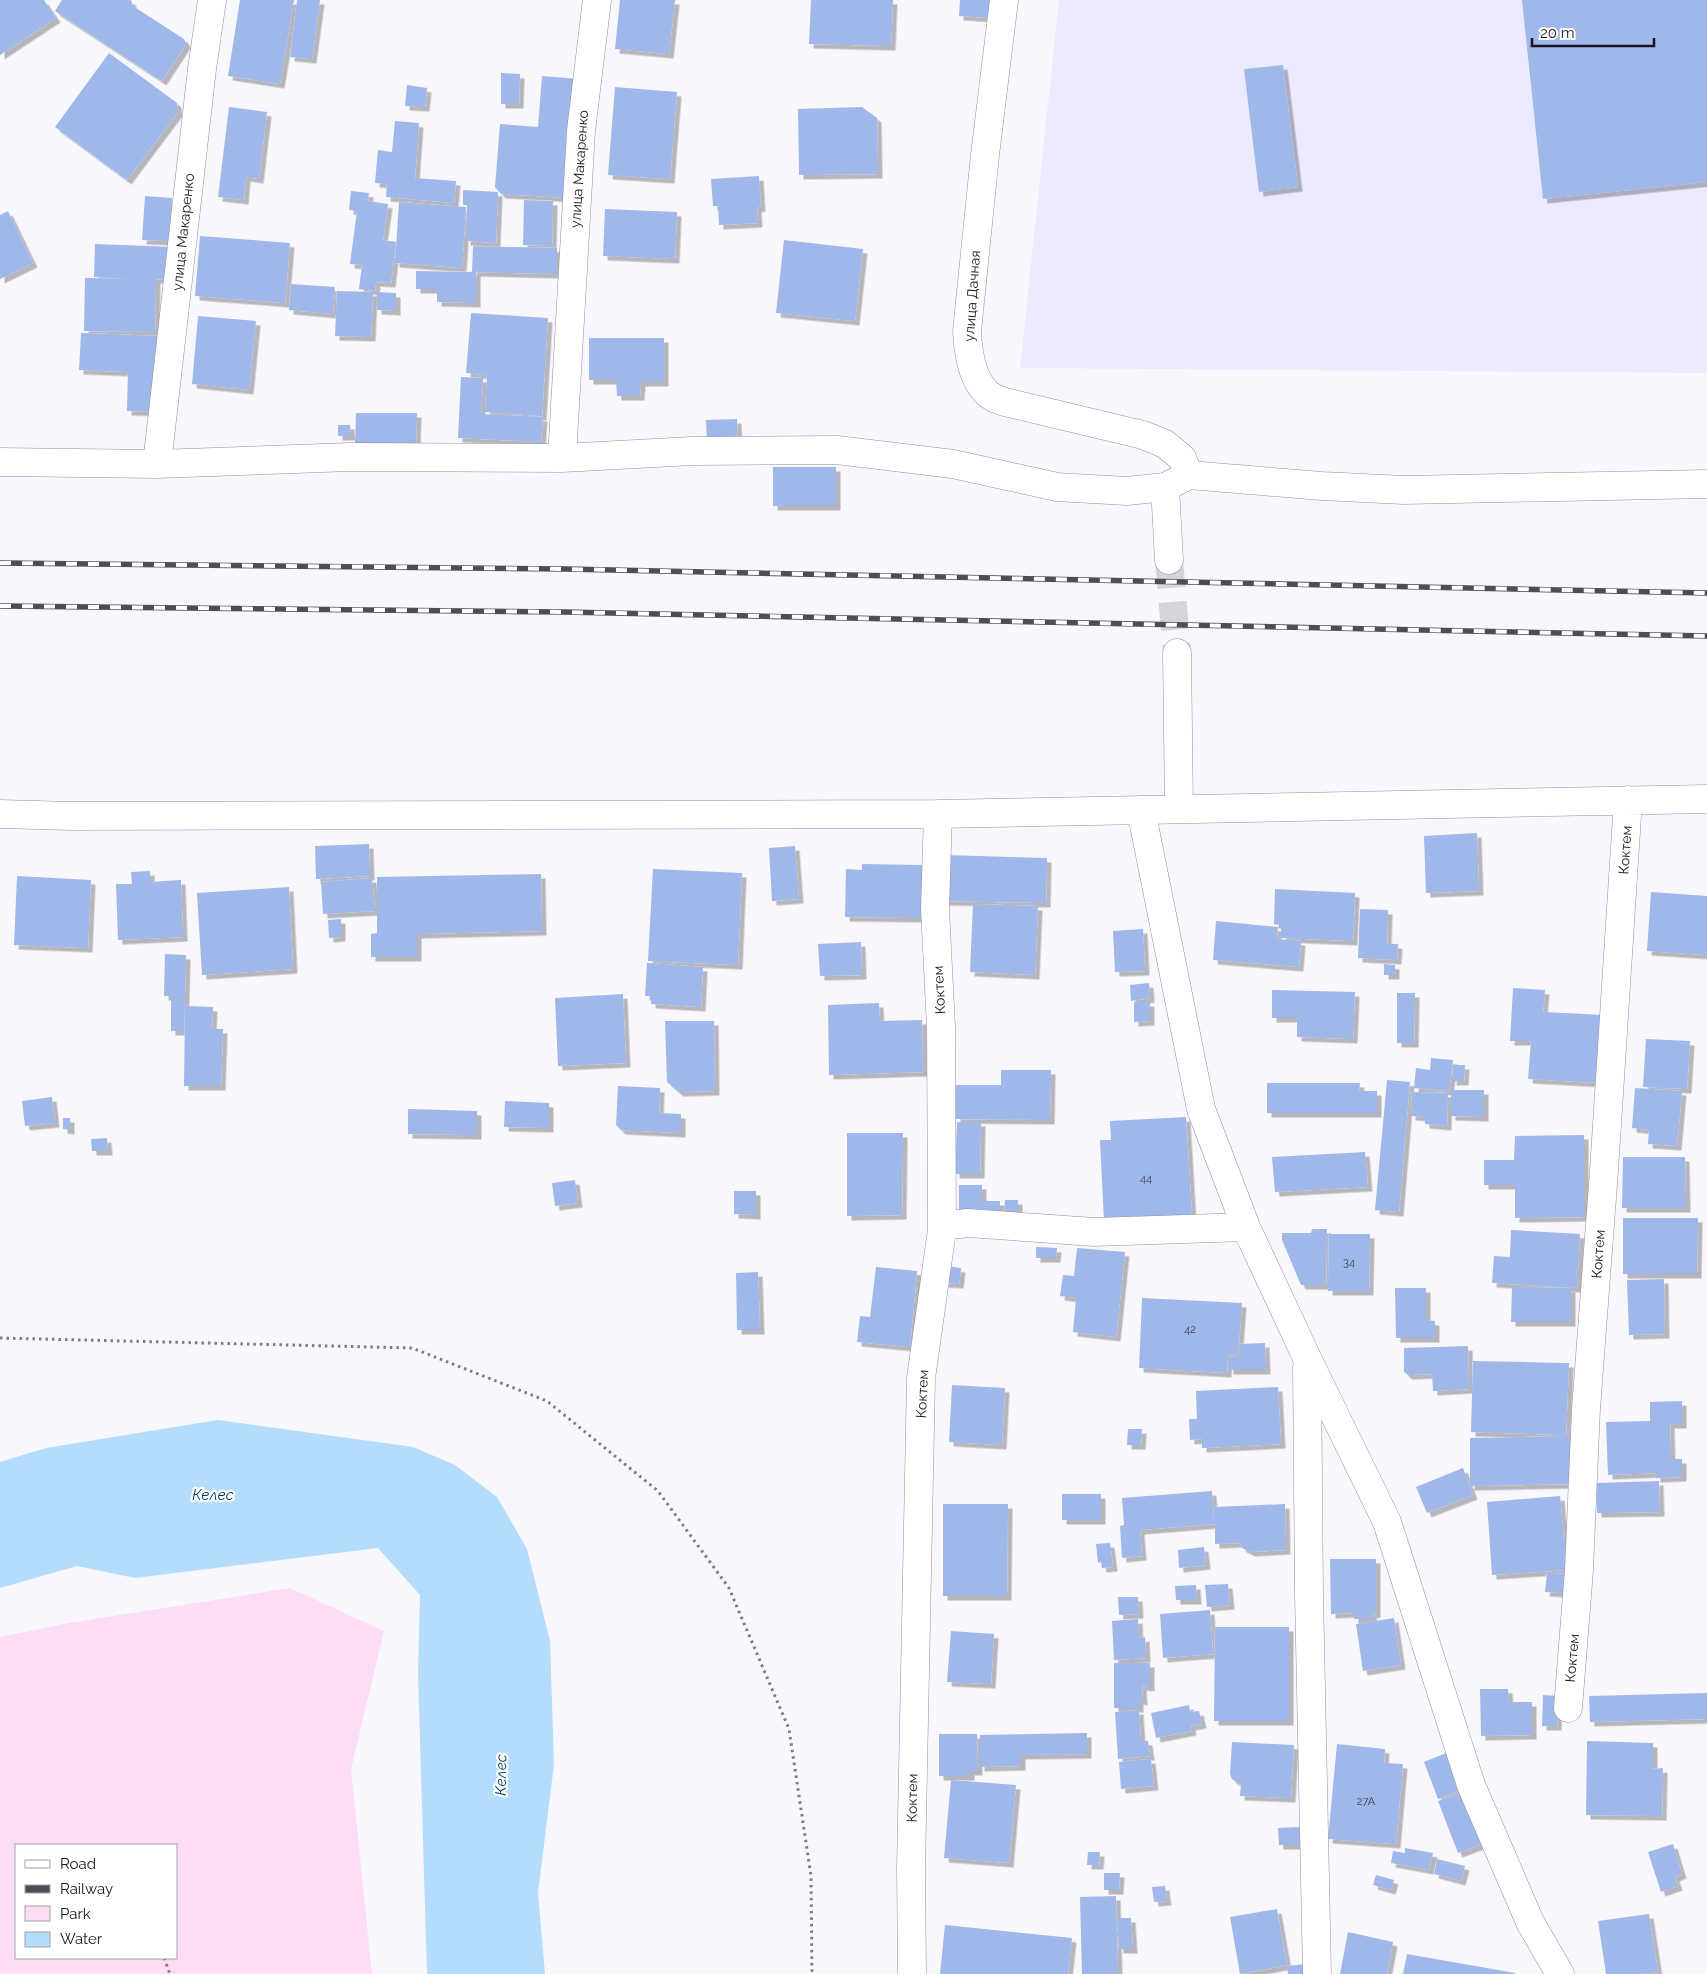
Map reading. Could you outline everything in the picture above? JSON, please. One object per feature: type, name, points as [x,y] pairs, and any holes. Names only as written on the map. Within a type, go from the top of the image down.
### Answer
[{"type":"street","name":"улица Макаренко","points":[[157,464],[202,69],[212,0]]},
{"type":"street","name":"улица Макаренко","points":[[562,458],[581,131],[598,0]]},
{"type":"street","name":"улица Дачная","points":[[1004,0],[985,155],[967,331],[972,366],[980,383],[992,397],[1009,403],[1143,435],[1165,444],[1182,458],[1189,475]]},
{"type":"street","points":[[0,462],[157,464],[350,457],[562,458],[692,451],[836,450],[954,464],[1057,486],[1127,491],[1165,487],[1189,475],[1322,486],[1404,490],[1707,484]]},
{"type":"street","points":[[1165,487],[1169,560]]},
{"type":"street","points":[[1177,653],[1179,809]]},
{"type":"street","points":[[0,814],[74,816],[938,814],[1707,799]]},
{"type":"street","name":"Коктем","points":[[1568,1708],[1580,1570],[1586,1409],[1604,1171],[1628,800]]},
{"type":"street","points":[[1140,810],[1201,1109],[1246,1227],[1387,1522],[1471,1785],[1530,1922],[1560,1974]]},
{"type":"street","name":"Коктем","points":[[912,1974],[911,1868],[921,1378],[942,1230],[940,1027],[935,909],[938,814]]},
{"type":"street","points":[[942,1230],[950,1225],[968,1223],[1094,1232],[1246,1227]]},
{"type":"street","points":[[1307,1358],[1309,1594],[1317,1974]]},
{"type":"path","points":[[0,1338],[412,1348],[547,1401],[658,1491],[729,1588],[789,1729],[811,1876],[812,1974]]},
{"type":"path","points":[[164,1959],[170,1974]]},
{"type":"shaded area","points":[[1059,0],[1707,0],[1707,373],[1020,368]]},
{"type":"green space","points":[[290,1588],[384,1631],[351,1769],[372,1974],[0,1974],[0,1637],[69,1623]]},
{"type":"water","name":"Келес","points":[[218,1420],[413,1447],[455,1465],[497,1497],[527,1549],[550,1641],[554,1764],[538,1893],[545,1974],[427,1974],[418,1673],[420,1595],[378,1548],[135,1578],[77,1566],[0,1588],[0,1462],[46,1448]]},
{"type":"building","points":[[0,0],[44,0],[56,18],[0,55]]},
{"type":"building","points":[[62,0],[131,0],[133,6],[184,39],[186,44],[162,81],[55,11]]},
{"type":"building","points":[[240,0],[294,0],[280,84],[228,76]]},
{"type":"building","points":[[297,0],[320,0],[312,59],[290,57]]},
{"type":"building","points":[[620,0],[675,0],[669,54],[615,49]]},
{"type":"building","points":[[811,0],[893,0],[891,46],[809,44]]},
{"type":"building","points":[[960,0],[991,0],[990,18],[959,16]]},
{"type":"building","points":[[1522,0],[1707,0],[1707,182],[1543,199]]},
{"type":"building","points":[[109,53],[177,103],[178,112],[127,180],[55,127]]},
{"type":"building","points":[[1283,65],[1298,187],[1259,192],[1244,69]]},
{"type":"building","points":[[501,73],[520,74],[519,104],[501,104]]},
{"type":"building","points":[[542,76],[579,79],[570,198],[501,194],[495,187],[500,124],[538,127]]},
{"type":"building","points":[[407,85],[427,88],[425,107],[405,106]]},
{"type":"building","points":[[615,87],[677,92],[670,179],[608,175]]},
{"type":"building","points":[[229,107],[267,112],[259,179],[246,177],[244,200],[218,197]]},
{"type":"building","points":[[862,107],[877,118],[878,174],[799,175],[798,109]]},
{"type":"building","points":[[395,121],[419,123],[415,178],[456,181],[454,203],[386,197],[387,184],[375,183],[378,150],[392,152]]},
{"type":"building","points":[[759,176],[761,207],[757,208],[758,223],[719,225],[718,206],[713,206],[711,179]]},
{"type":"building","points":[[463,190],[498,192],[496,243],[466,241],[467,205],[463,205]]},
{"type":"building","points":[[351,191],[369,193],[368,201],[388,204],[383,240],[396,242],[391,283],[376,282],[375,291],[359,289],[362,265],[350,264],[357,211],[349,210]]},
{"type":"building","points":[[145,196],[172,198],[169,241],[142,240]]},
{"type":"building","points":[[524,200],[553,201],[552,246],[523,245]]},
{"type":"building","points":[[399,202],[466,207],[462,268],[395,263]]},
{"type":"building","points":[[605,209],[677,212],[675,259],[603,256]]},
{"type":"building","points":[[8,211],[33,263],[0,279],[0,215]]},
{"type":"building","points":[[200,236],[290,243],[285,303],[195,296]]},
{"type":"building","points":[[784,240],[863,249],[855,321],[776,313]]},
{"type":"building","points":[[95,244],[173,247],[172,280],[156,279],[155,332],[84,331],[85,278],[132,279],[94,277]]},
{"type":"building","points":[[473,246],[557,248],[557,274],[472,272]]},
{"type":"building","points":[[416,271],[476,272],[476,303],[437,302],[437,289],[416,289]]},
{"type":"building","points":[[291,284],[335,287],[333,314],[289,310]]},
{"type":"building","points":[[337,291],[373,292],[371,337],[335,336]]},
{"type":"building","points":[[377,292],[396,293],[396,311],[377,310]]},
{"type":"building","points":[[471,313],[548,318],[542,416],[485,412],[487,375],[466,373]]},
{"type":"building","points":[[198,316],[256,321],[249,390],[192,384]]},
{"type":"building","points":[[81,333],[160,336],[158,412],[127,411],[128,372],[79,370]]},
{"type":"building","points":[[589,338],[664,338],[664,382],[641,382],[640,396],[617,396],[616,380],[589,380]]},
{"type":"building","points":[[461,377],[483,378],[481,414],[543,417],[541,442],[458,438]]},
{"type":"building","points":[[356,413],[417,413],[416,444],[355,444]]},
{"type":"building","points":[[737,419],[738,444],[707,446],[706,420]]},
{"type":"building","points":[[338,425],[350,425],[351,436],[338,436]]},
{"type":"building","points":[[773,467],[836,467],[836,506],[773,506]]},
{"type":"building","points":[[1477,833],[1479,891],[1426,893],[1424,836]]},
{"type":"building","points":[[369,844],[370,876],[316,879],[315,846]]},
{"type":"building","points":[[795,846],[799,899],[772,901],[769,848]]},
{"type":"building","points":[[945,855],[1047,858],[1046,903],[944,901]]},
{"type":"building","points":[[862,864],[923,865],[922,918],[845,917],[846,869],[862,870]]},
{"type":"building","points":[[653,869],[742,873],[738,965],[648,961]]},
{"type":"building","points":[[150,871],[150,882],[181,880],[183,937],[118,940],[116,884],[132,884],[131,872]]},
{"type":"building","points":[[541,874],[542,931],[417,934],[417,957],[371,957],[371,934],[377,933],[377,877]]},
{"type":"building","points":[[17,876],[91,880],[88,948],[14,945]]},
{"type":"building","points":[[372,878],[375,911],[323,914],[321,882]]},
{"type":"building","points":[[289,887],[293,969],[202,975],[197,893]]},
{"type":"building","points":[[1275,889],[1355,893],[1353,941],[1281,938],[1281,925],[1274,924]]},
{"type":"building","points":[[1651,892],[1707,896],[1707,955],[1647,951]]},
{"type":"building","points":[[973,904],[1038,906],[1035,975],[970,972]]},
{"type":"building","points":[[1360,909],[1388,910],[1387,944],[1398,944],[1397,960],[1358,958]]},
{"type":"building","points":[[341,919],[341,937],[329,938],[328,920]]},
{"type":"building","points":[[1216,921],[1278,927],[1277,939],[1301,941],[1299,967],[1213,960]]},
{"type":"building","points":[[1143,929],[1145,971],[1115,972],[1113,931]]},
{"type":"building","points":[[861,942],[862,975],[820,976],[818,944]]},
{"type":"building","points":[[165,954],[186,955],[184,1031],[171,1031],[171,996],[164,996]]},
{"type":"building","points":[[647,963],[703,967],[701,1007],[651,1004],[651,996],[645,996]]},
{"type":"building","points":[[1384,964],[1395,965],[1395,975],[1384,975]]},
{"type":"building","points":[[1149,983],[1150,998],[1131,1001],[1130,985]]},
{"type":"building","points":[[1513,988],[1545,990],[1543,1012],[1604,1015],[1600,1083],[1528,1079],[1531,1041],[1510,1041]]},
{"type":"building","points":[[1272,990],[1355,992],[1353,1039],[1297,1037],[1297,1018],[1272,1018]]},
{"type":"building","points":[[1397,993],[1415,993],[1414,1043],[1397,1043]]},
{"type":"building","points":[[623,994],[626,1063],[558,1066],[555,998]]},
{"type":"building","points":[[1134,1002],[1150,1002],[1150,1021],[1134,1022]]},
{"type":"building","points":[[879,1003],[880,1021],[922,1020],[923,1072],[829,1075],[828,1005]]},
{"type":"building","points":[[185,1006],[213,1007],[212,1029],[223,1029],[221,1086],[184,1086]]},
{"type":"building","points":[[665,1021],[714,1021],[715,1091],[679,1092],[667,1082]]},
{"type":"building","points":[[1646,1039],[1690,1041],[1687,1089],[1643,1087]]},
{"type":"building","points":[[1431,1058],[1453,1060],[1449,1091],[1414,1088],[1416,1068],[1430,1070]]},
{"type":"building","points":[[1453,1065],[1465,1065],[1464,1081],[1452,1081]]},
{"type":"building","points":[[1001,1070],[1051,1070],[1050,1120],[956,1119],[956,1085],[1001,1085]]},
{"type":"building","points":[[1387,1080],[1410,1082],[1399,1212],[1375,1210]]},
{"type":"building","points":[[1267,1083],[1360,1083],[1359,1091],[1377,1091],[1377,1113],[1267,1113]]},
{"type":"building","points":[[618,1086],[660,1088],[659,1113],[681,1114],[681,1133],[621,1130],[616,1125]]},
{"type":"building","points":[[1635,1088],[1682,1091],[1677,1146],[1648,1144],[1649,1130],[1632,1128]]},
{"type":"building","points":[[1451,1090],[1484,1090],[1484,1117],[1451,1116]]},
{"type":"building","points":[[1412,1092],[1448,1093],[1447,1126],[1425,1124],[1425,1117],[1411,1116]]},
{"type":"building","points":[[52,1097],[55,1123],[25,1126],[22,1101]]},
{"type":"building","points":[[505,1101],[549,1103],[549,1128],[504,1127]]},
{"type":"building","points":[[408,1109],[477,1111],[477,1135],[408,1134]]},
{"type":"building","points":[[1186,1117],[1192,1216],[1104,1222],[1100,1140],[1111,1140],[1110,1121]]},
{"type":"building","points":[[63,1118],[70,1118],[70,1130],[63,1129]]},
{"type":"building","points":[[957,1122],[981,1122],[980,1174],[955,1174]]},
{"type":"building","points":[[847,1133],[903,1133],[902,1215],[847,1216]]},
{"type":"building","points":[[1584,1135],[1584,1217],[1515,1218],[1515,1185],[1484,1185],[1484,1160],[1514,1160],[1515,1136]]},
{"type":"building","points":[[107,1138],[108,1151],[92,1151],[91,1139]]},
{"type":"building","points":[[1365,1152],[1368,1187],[1275,1192],[1272,1157]]},
{"type":"building","points":[[1623,1157],[1685,1157],[1686,1208],[1622,1208]]},
{"type":"building","points":[[575,1180],[578,1203],[555,1206],[552,1183]]},
{"type":"building","points":[[959,1185],[982,1185],[982,1201],[1000,1201],[1000,1210],[985,1210],[985,1215],[959,1215]]},
{"type":"building","points":[[734,1191],[756,1191],[756,1215],[734,1214]]},
{"type":"building","points":[[1005,1200],[1018,1200],[1018,1214],[1004,1214]]},
{"type":"building","points":[[1623,1218],[1698,1218],[1697,1274],[1623,1274]]},
{"type":"building","points":[[1312,1229],[1327,1229],[1326,1285],[1301,1285],[1282,1240],[1282,1233],[1311,1233]]},
{"type":"building","points":[[1511,1230],[1580,1234],[1577,1288],[1492,1283],[1494,1256],[1510,1257]]},
{"type":"building","points":[[1329,1234],[1370,1234],[1369,1291],[1328,1291]]},
{"type":"building","points":[[1036,1247],[1057,1248],[1056,1258],[1036,1258]]},
{"type":"building","points":[[1077,1248],[1125,1252],[1116,1337],[1073,1332],[1076,1298],[1060,1296],[1063,1275],[1074,1276]]},
{"type":"building","points":[[946,1266],[961,1268],[959,1284],[944,1283]]},
{"type":"building","points":[[876,1267],[917,1271],[910,1347],[857,1342],[860,1316],[870,1317]]},
{"type":"building","points":[[758,1272],[760,1330],[737,1330],[736,1273]]},
{"type":"building","points":[[1664,1279],[1665,1334],[1629,1335],[1627,1280]]},
{"type":"building","points":[[1512,1287],[1571,1288],[1571,1322],[1511,1322]]},
{"type":"building","points":[[1395,1288],[1426,1288],[1426,1320],[1435,1321],[1435,1338],[1396,1338]]},
{"type":"building","points":[[1142,1298],[1242,1303],[1238,1355],[1228,1354],[1227,1373],[1139,1368]]},
{"type":"building","points":[[1265,1343],[1266,1370],[1229,1370],[1229,1357],[1240,1356],[1240,1344]]},
{"type":"building","points":[[1468,1346],[1469,1389],[1433,1391],[1432,1374],[1408,1375],[1404,1372],[1404,1348]]},
{"type":"building","points":[[1473,1361],[1569,1363],[1566,1435],[1471,1432]]},
{"type":"building","points":[[952,1385],[1005,1388],[1002,1445],[949,1442]]},
{"type":"building","points":[[1278,1387],[1281,1444],[1202,1448],[1202,1439],[1190,1440],[1189,1419],[1197,1419],[1196,1391]]},
{"type":"building","points":[[1682,1401],[1682,1424],[1670,1424],[1671,1459],[1682,1459],[1682,1477],[1656,1478],[1656,1473],[1608,1475],[1606,1422],[1650,1421],[1650,1402]]},
{"type":"building","points":[[1128,1429],[1142,1429],[1141,1445],[1127,1445]]},
{"type":"building","points":[[1572,1436],[1573,1484],[1470,1486],[1470,1438]]},
{"type":"building","points":[[1463,1468],[1473,1495],[1427,1513],[1416,1487]]},
{"type":"building","points":[[1659,1481],[1660,1512],[1597,1513],[1596,1483]]},
{"type":"building","points":[[1212,1491],[1214,1522],[1214,1507],[1285,1504],[1286,1550],[1251,1552],[1242,1548],[1240,1543],[1215,1544],[1215,1524],[1140,1530],[1142,1556],[1122,1558],[1120,1526],[1124,1525],[1122,1498]]},
{"type":"building","points":[[1062,1494],[1101,1494],[1101,1520],[1062,1520]]},
{"type":"building","points":[[1560,1496],[1564,1542],[1569,1542],[1567,1570],[1492,1575],[1487,1502]]},
{"type":"building","points":[[943,1504],[1008,1504],[1007,1596],[943,1596]]},
{"type":"building","points":[[1110,1543],[1113,1567],[1102,1568],[1101,1562],[1098,1563],[1096,1544]]},
{"type":"building","points":[[1204,1547],[1206,1565],[1179,1568],[1178,1550]]},
{"type":"building","points":[[1330,1559],[1376,1559],[1376,1613],[1372,1614],[1373,1619],[1354,1619],[1354,1613],[1331,1614]]},
{"type":"building","points":[[1547,1573],[1567,1574],[1565,1593],[1545,1592]]},
{"type":"building","points":[[1228,1584],[1230,1605],[1207,1607],[1205,1585]]},
{"type":"building","points":[[1196,1585],[1197,1600],[1176,1600],[1175,1586]]},
{"type":"building","points":[[1118,1597],[1138,1597],[1139,1614],[1119,1615]]},
{"type":"building","points":[[1210,1610],[1213,1654],[1163,1658],[1160,1614]]},
{"type":"building","points":[[1394,1618],[1401,1665],[1363,1671],[1356,1624]]},
{"type":"building","points":[[1138,1619],[1139,1638],[1145,1637],[1146,1658],[1114,1660],[1112,1621]]},
{"type":"building","points":[[1215,1627],[1289,1627],[1289,1721],[1214,1721]]},
{"type":"building","points":[[951,1631],[994,1634],[991,1684],[947,1682]]},
{"type":"building","points":[[1114,1663],[1150,1663],[1150,1687],[1142,1686],[1143,1701],[1139,1700],[1139,1708],[1114,1708]]},
{"type":"building","points":[[1480,1689],[1508,1689],[1509,1702],[1532,1702],[1532,1735],[1481,1736]]},
{"type":"building","points":[[1707,1693],[1707,1719],[1590,1722],[1589,1696]]},
{"type":"building","points":[[1543,1695],[1558,1696],[1557,1726],[1542,1726]]},
{"type":"building","points":[[1189,1705],[1190,1712],[1199,1711],[1202,1724],[1191,1726],[1192,1731],[1156,1738],[1151,1713]]},
{"type":"building","points":[[1139,1710],[1141,1741],[1148,1741],[1150,1756],[1118,1759],[1115,1712]]},
{"type":"building","points":[[1087,1733],[1087,1754],[1021,1755],[1021,1766],[980,1767],[980,1735]]},
{"type":"building","points":[[939,1734],[977,1734],[978,1771],[970,1771],[970,1776],[939,1776]]},
{"type":"building","points":[[1587,1741],[1653,1743],[1653,1769],[1663,1768],[1662,1816],[1586,1815]]},
{"type":"building","points":[[1232,1742],[1294,1745],[1291,1798],[1240,1796],[1241,1785],[1232,1779],[1230,1774]]},
{"type":"building","points":[[1337,1744],[1385,1749],[1384,1763],[1403,1764],[1396,1844],[1328,1839]]},
{"type":"building","points":[[1446,1753],[1461,1790],[1438,1799],[1424,1762]]},
{"type":"building","points":[[1151,1759],[1154,1786],[1121,1789],[1119,1762]]},
{"type":"building","points":[[951,1780],[1016,1785],[1009,1863],[944,1858]]},
{"type":"building","points":[[1463,1792],[1482,1844],[1458,1853],[1438,1801]]},
{"type":"building","points":[[1300,1827],[1301,1845],[1279,1845],[1278,1828]]},
{"type":"building","points":[[1673,1844],[1682,1874],[1675,1877],[1678,1886],[1661,1892],[1648,1852]]},
{"type":"building","points":[[1405,1848],[1433,1853],[1429,1870],[1391,1863],[1393,1851],[1405,1853]]},
{"type":"building","points":[[1088,1852],[1100,1852],[1099,1865],[1087,1865]]},
{"type":"building","points":[[1437,1859],[1465,1866],[1461,1881],[1434,1874]]},
{"type":"building","points":[[1104,1873],[1120,1873],[1119,1890],[1104,1890]]},
{"type":"building","points":[[1376,1875],[1394,1880],[1391,1890],[1373,1885]]},
{"type":"building","points":[[1165,1886],[1167,1901],[1154,1902],[1152,1887]]},
{"type":"building","points":[[1116,1896],[1118,1974],[1082,1974],[1080,1897]]},
{"type":"building","points":[[1277,1909],[1287,1965],[1240,1974],[1230,1917]]},
{"type":"building","points":[[1649,1914],[1658,1972],[1606,1974],[1598,1921]]},
{"type":"building","points":[[1117,1918],[1131,1918],[1133,1949],[1119,1949]]},
{"type":"building","points":[[945,1925],[1072,1938],[1068,1974],[940,1974]]},
{"type":"building","points":[[1348,1932],[1393,1942],[1387,1974],[1340,1974]]},
{"type":"building","points":[[1407,1954],[1515,1973],[1515,1974],[1403,1974]]},
{"type":"building","points":[[1306,1964],[1307,1974],[1288,1974],[1287,1966]]},
{"type":"tunnel","points":[[1169,560],[1177,653]]},
{"type":"railway","points":[[0,563],[565,569],[1707,593]]},
{"type":"railway","points":[[0,606],[564,612],[1707,636]]}]
